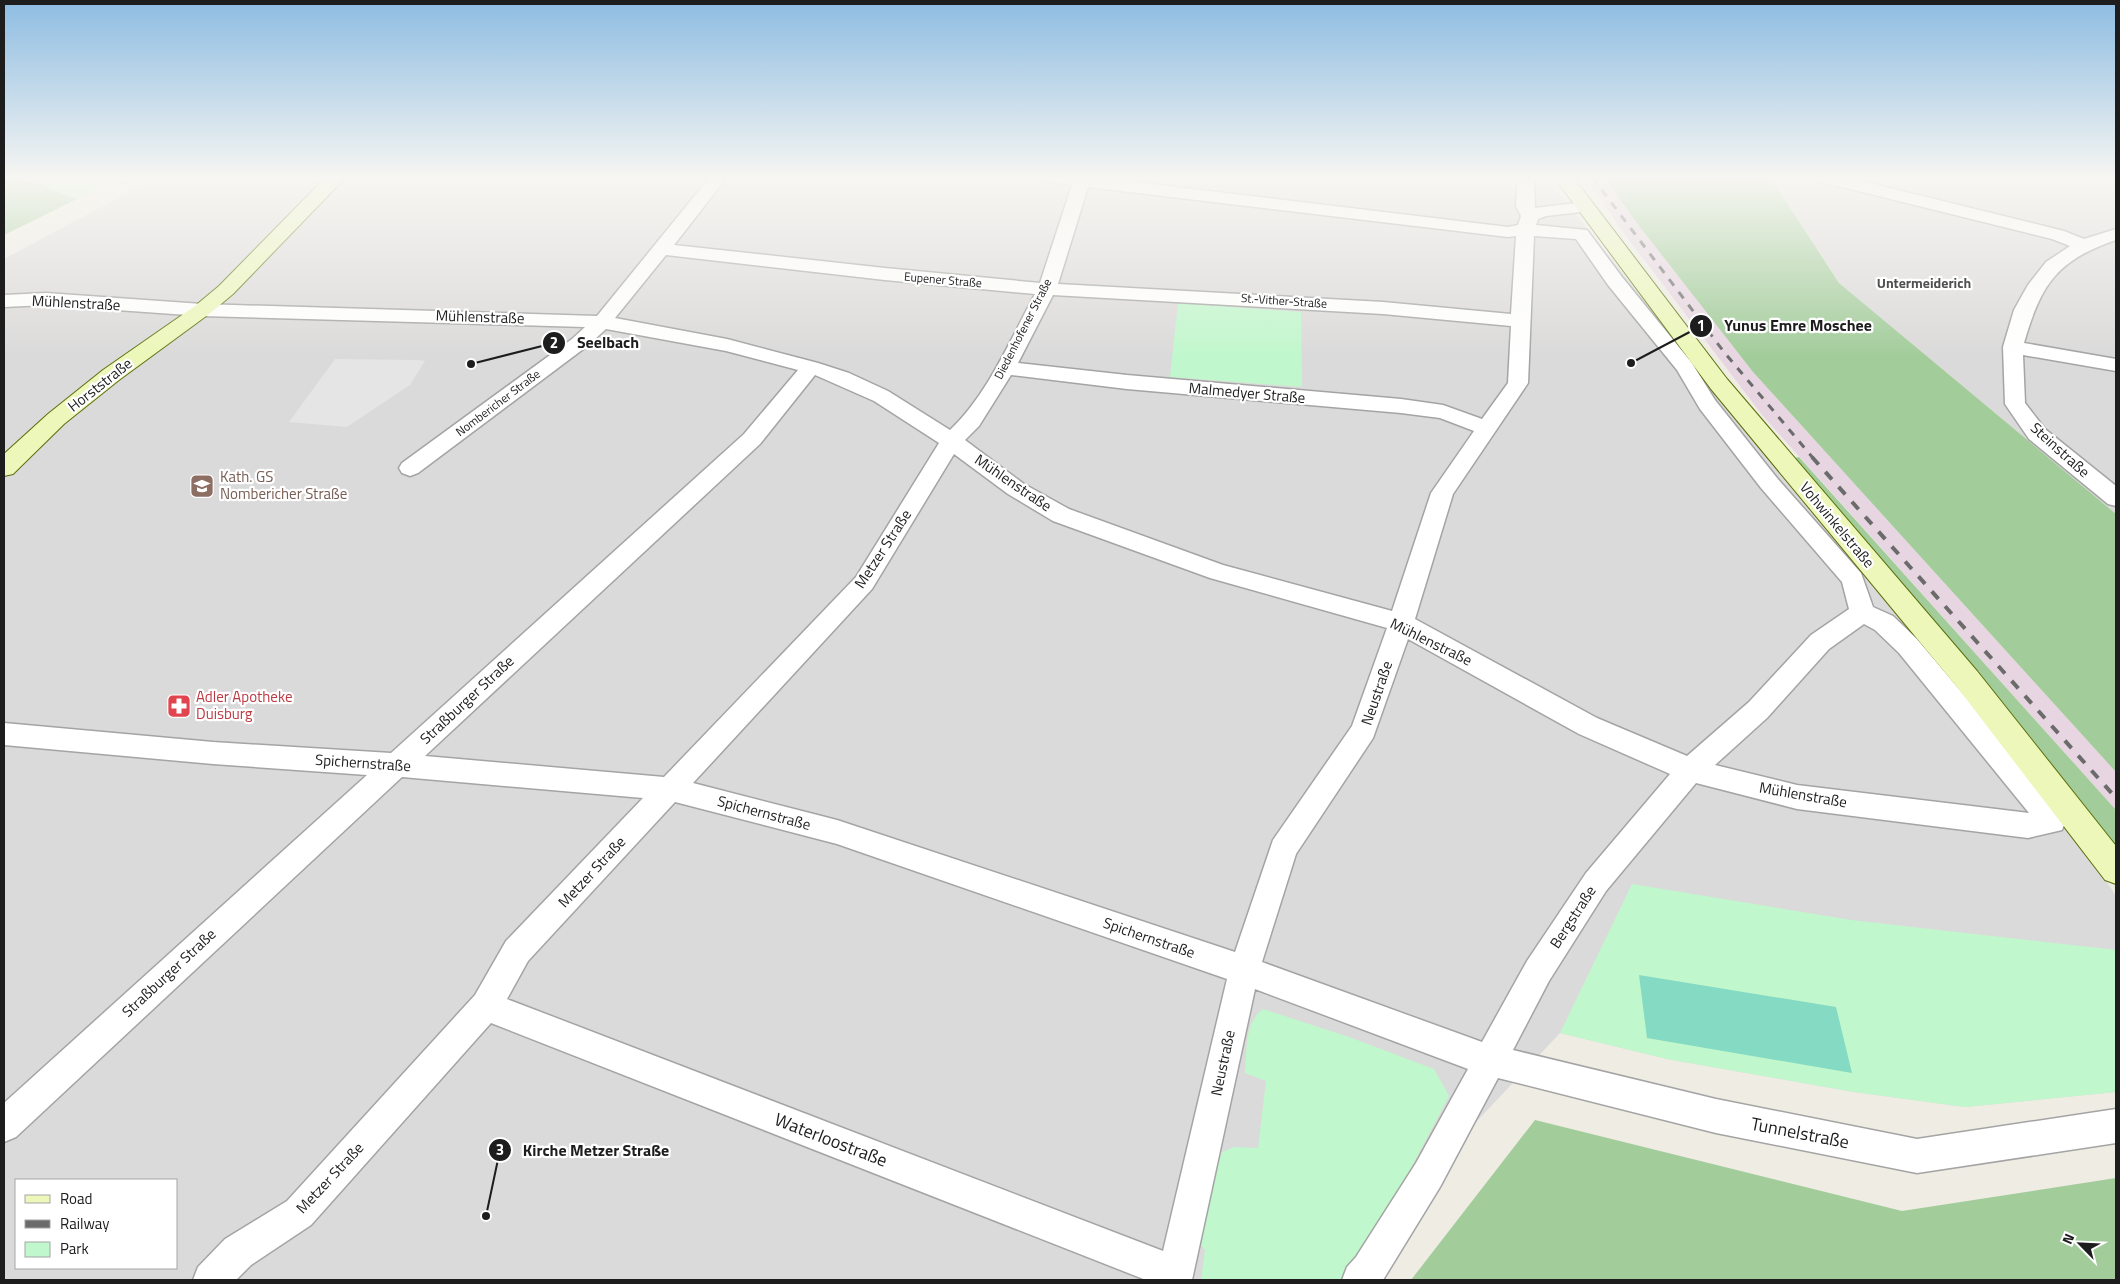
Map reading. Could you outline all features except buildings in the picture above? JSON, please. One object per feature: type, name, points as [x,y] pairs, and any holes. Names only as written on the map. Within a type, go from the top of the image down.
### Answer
[{"type":"main road","name":"Horststraße","points":[[4,468],[56,419],[111,375],[202,310],[246,272],[279,237]]},
{"type":"main road","name":"Vohwinkelstraße","points":[[1596,237],[1968,679],[2116,870]]},
{"type":"street","name":"Nombericher Straße","points":[[410,468],[579,343],[602,322],[671,237]]},
{"type":"street","name":"Diedenhofener Straße","points":[[951,441],[972,421],[1005,368],[1047,289],[1063,237]]},
{"type":"street","name":"Neustraße","points":[[1175,1277],[1244,970],[1283,849],[1364,730],[1401,623],[1442,493],[1518,383],[1526,237]]},
{"type":"street","points":[[1591,237],[1615,281],[1685,367],[1707,404],[1769,484],[1853,579],[1862,613]]},
{"type":"street","points":[[2063,237],[2084,245]]},
{"type":"street","name":"Steinstraße","points":[[2108,237],[2084,245],[2053,266],[2037,285],[2024,310],[2013,347],[2015,404],[2037,434],[2116,498]]},
{"type":"street","name":"Eupener Straße","points":[[661,249],[885,274],[1047,289]]},
{"type":"street","name":"St.-Vither-Straße","points":[[1047,289],[1383,308],[1520,320]]},
{"type":"street","name":"Mühlenstraße","points":[[4,301],[46,299],[202,310],[602,322],[727,345],[811,367],[842,378],[881,396],[951,441],[1016,489],[1061,515],[1222,573],[1401,623],[1588,726],[1690,770],[1797,797],[2028,826],[2052,821],[1908,646],[1884,623],[1862,613]]},
{"type":"street","points":[[2013,347],[2116,365]]},
{"type":"street","name":"Straßburger Straße","points":[[4,1125],[752,438],[811,367]]},
{"type":"street","name":"Malmedyer Straße","points":[[1005,368],[1127,382],[1401,406],[1443,412],[1486,428]]},
{"type":"street","name":"Metzer Straße","points":[[211,1280],[238,1252],[299,1213],[486,1006],[517,951],[864,583],[951,441]]},
{"type":"street","name":"Bergstraße","points":[[1360,1280],[1369,1270],[1428,1174],[1538,970],[1596,882],[1690,770],[1758,710],[1820,642],[1862,613]]},
{"type":"street","name":"Spichernstraße","points":[[4,734],[213,753],[396,765],[671,789],[837,832],[1244,970],[1488,1060]]},
{"type":"street","name":"Waterloostraße","points":[[486,1006],[1175,1277]]},
{"type":"street","name":"Tunnelstraße","points":[[1488,1060],[1716,1116],[1917,1156],[2116,1126]]},
{"type":"shaded area","points":[[45,237],[1594,237],[1740,425],[1893,607],[2065,819],[2116,896],[2116,1092],[1965,1107],[1854,1092],[1667,1059],[1560,1033],[1327,1280],[4,1280],[4,259]]},
{"type":"shaded area","points":[[1627,237],[1648,237],[1753,372],[2116,772],[2116,810],[1763,416]]},
{"type":"shaded area","points":[[1809,237],[2116,237],[2116,514],[1840,284]]},
{"type":"shaded area","points":[[335,359],[425,361],[410,385],[347,427],[289,422]]},
{"type":"green space","points":[[1648,237],[1809,237],[1839,283],[2116,514],[2116,772],[1753,372]]},
{"type":"green space","points":[[1178,303],[1301,312],[1302,387],[1170,377]]},
{"type":"green space","points":[[1799,457],[2116,810],[2116,852],[2095,822],[1790,459]]},
{"type":"green space","points":[[1632,884],[1851,920],[2116,950],[2116,1092],[1965,1107],[1854,1092],[1667,1059],[1560,1033]]},
{"type":"green space","points":[[1639,975],[1836,1007],[1852,1073],[1647,1038]]},
{"type":"green space","points":[[1263,1009],[1349,1037],[1434,1069],[1449,1096],[1358,1269],[1347,1280],[1201,1280],[1205,1250],[1196,1239],[1215,1155],[1234,1147],[1258,1148],[1266,1081],[1245,1073],[1249,1030],[1252,1022]]},
{"type":"green space","points":[[1535,1120],[1902,1211],[2116,1178],[2116,1280],[1411,1280]]},
{"type":"railway","points":[[1637,237],[1724,352],[1813,458]]},
{"type":"railway","points":[[1812,457],[2116,798]]},
{"type":"place","name":"Yunus Emre Moschee","points":[[1631,363]]},
{"type":"place","name":"Seelbach","points":[[471,364]]},
{"type":"place","name":"Kath. GS Nombericher Straße","points":[[202,486]]},
{"type":"place","name":"Adler Apotheke Duisburg","points":[[179,706]]},
{"type":"place","name":"Kirche Metzer Straße","points":[[486,1216]]},
{"type":"district","name":"Untermeiderich","points":[[1924,283]]}]
